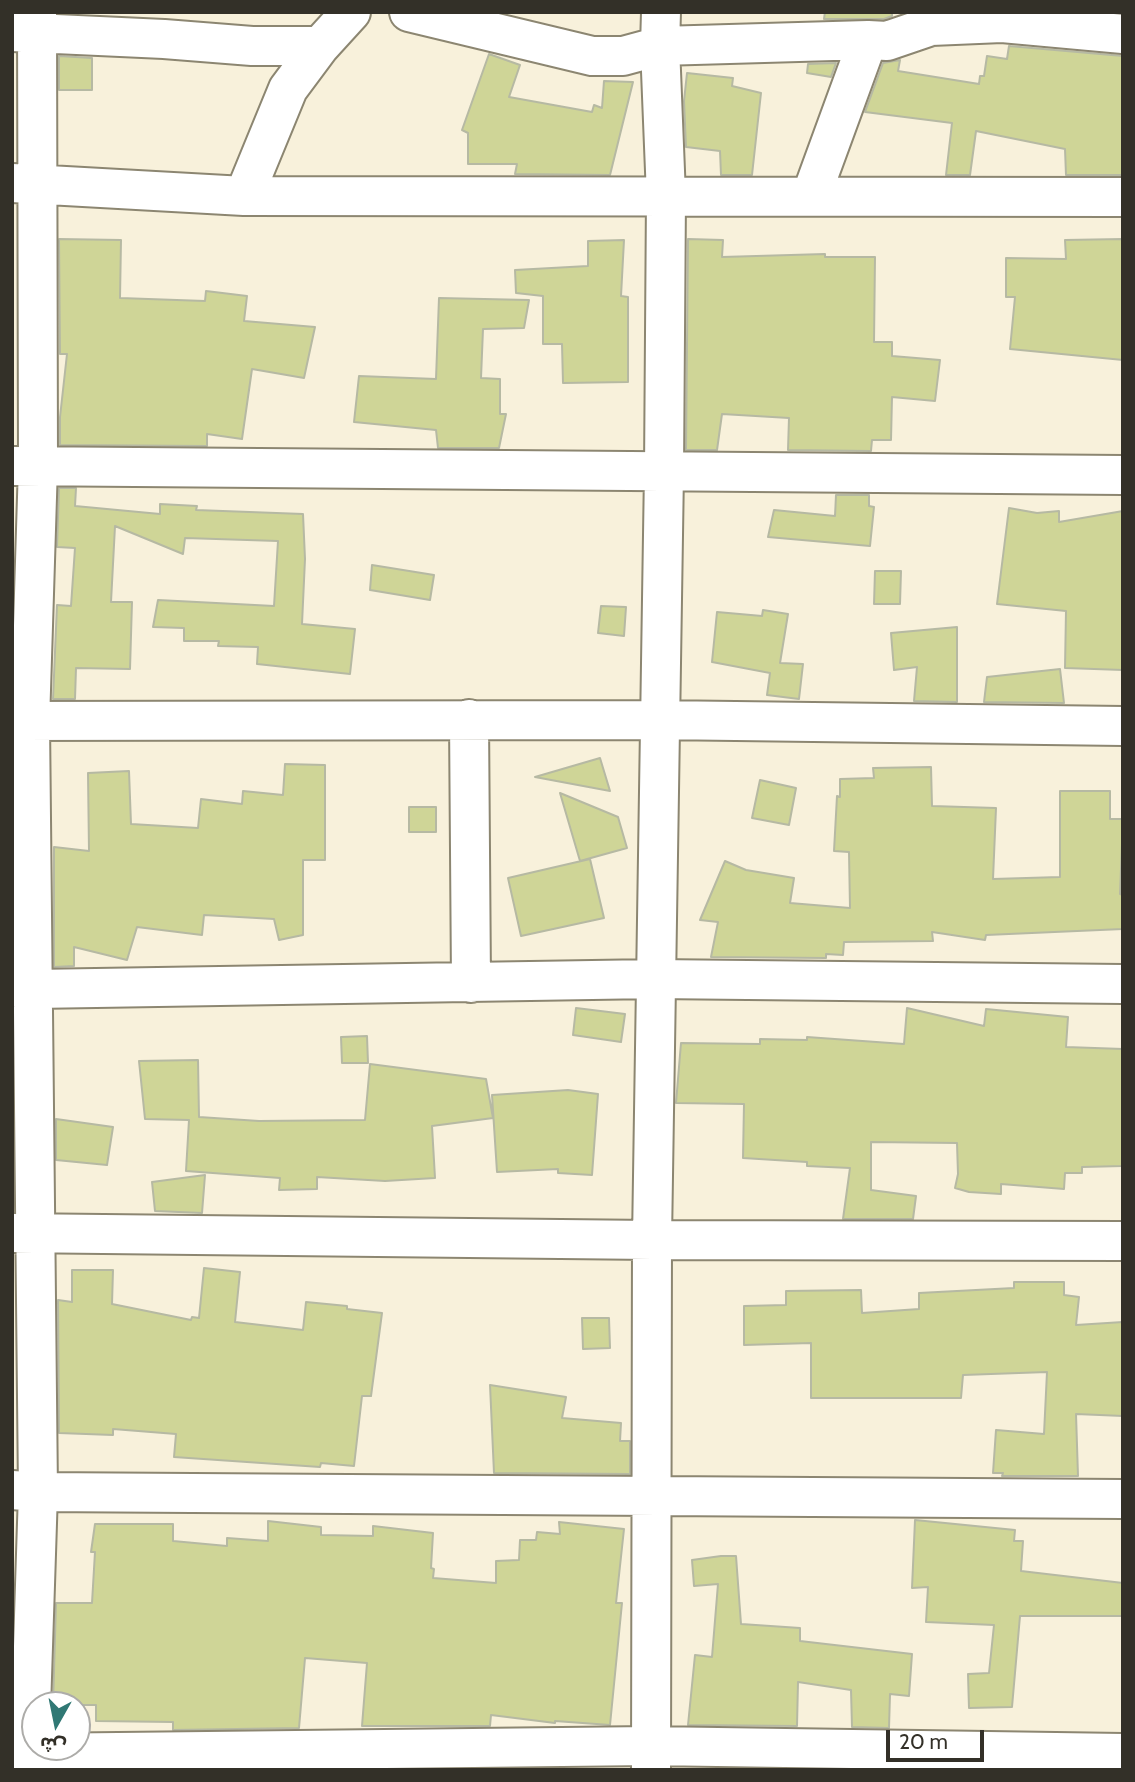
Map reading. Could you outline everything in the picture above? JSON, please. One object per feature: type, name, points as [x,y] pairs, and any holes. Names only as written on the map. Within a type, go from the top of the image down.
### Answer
[{"type":"street","points":[[244,196],[288,89],[320,46],[351,12]]},
{"type":"street","points":[[409,12],[592,56],[623,56],[661,29],[887,41],[932,26],[1002,23],[1120,26]]},
{"type":"street","points":[[24,1691],[21,721],[29,25],[252,46],[320,46]]},
{"type":"street","points":[[650,1758],[654,979],[664,471],[666,196],[661,29]]},
{"type":"street","points":[[811,196],[868,40]]},
{"type":"street","points":[[26,183],[244,196],[1123,197]]},
{"type":"street","points":[[25,466],[1123,475]]},
{"type":"street","points":[[21,721],[469,719],[1123,726]]},
{"type":"street","points":[[469,719],[471,983]]},
{"type":"street","points":[[23,988],[654,979],[1123,984]]},
{"type":"street","points":[[24,1234],[1123,1241]]},
{"type":"street","points":[[25,1491],[1123,1499]]},
{"type":"street","points":[[91,1758],[650,1758],[1123,1753]]},
{"type":"building","points":[[825,12],[892,12],[892,16],[884,19],[824,19]]},
{"type":"building","points":[[1009,46],[1123,56],[1123,175],[1066,175],[1065,149],[976,131],[970,175],[946,175],[952,123],[865,112],[883,63],[900,60],[898,71],[979,84],[980,76],[984,76],[987,56],[1007,59]]},
{"type":"building","points":[[489,54],[520,65],[509,97],[592,112],[594,105],[602,108],[604,81],[633,82],[610,175],[515,174],[517,164],[468,164],[468,133],[462,130]]},
{"type":"building","points":[[59,56],[92,58],[92,90],[59,90]]},
{"type":"building","points":[[836,63],[831,77],[807,73],[808,64]]},
{"type":"building","points":[[687,73],[733,78],[732,86],[761,93],[752,175],[721,175],[720,151],[686,147],[684,101]]},
{"type":"building","points":[[59,239],[121,240],[120,298],[205,301],[206,291],[247,296],[244,321],[315,327],[304,378],[252,369],[242,439],[207,434],[207,446],[60,445],[60,417],[67,354],[60,354]]},
{"type":"building","points":[[688,239],[723,240],[722,257],[825,254],[825,257],[875,257],[874,342],[892,342],[892,356],[940,360],[935,401],[892,397],[891,440],[872,440],[871,451],[788,450],[789,418],[722,414],[717,450],[686,450]]},
{"type":"building","points":[[1123,239],[1123,360],[1010,349],[1015,297],[1006,297],[1006,258],[1066,259],[1065,240]]},
{"type":"building","points":[[624,240],[621,296],[628,297],[628,382],[563,383],[562,344],[543,344],[543,296],[516,293],[515,270],[588,266],[588,241]]},
{"type":"building","points":[[439,298],[529,300],[524,328],[483,329],[481,378],[500,379],[500,414],[506,414],[499,448],[438,448],[436,430],[354,422],[359,376],[436,379]]},
{"type":"building","points":[[59,488],[76,488],[75,506],[160,514],[160,504],[197,506],[196,510],[303,514],[305,559],[302,624],[355,629],[350,674],[257,664],[258,647],[218,646],[219,641],[184,641],[184,628],[153,627],[158,600],[274,606],[278,541],[185,538],[183,554],[115,526],[111,602],[132,602],[130,669],[76,668],[75,699],[53,699],[57,605],[71,606],[75,548],[57,547]]},
{"type":"building","points":[[836,495],[869,495],[869,506],[874,507],[870,546],[768,537],[774,510],[835,516]]},
{"type":"building","points":[[1009,508],[1037,513],[1059,511],[1059,522],[1123,511],[1123,670],[1065,668],[1066,611],[997,604]]},
{"type":"building","points":[[372,565],[434,575],[430,600],[370,590]]},
{"type":"building","points":[[875,571],[901,571],[900,604],[874,604]]},
{"type":"building","points":[[601,606],[626,607],[624,636],[598,633]]},
{"type":"building","points":[[763,610],[788,614],[780,663],[803,664],[799,699],[767,695],[770,673],[712,662],[717,612],[762,616]]},
{"type":"building","points":[[957,627],[957,702],[914,701],[917,667],[894,670],[891,633]]},
{"type":"building","points":[[1060,669],[1064,703],[984,702],[987,677]]},
{"type":"building","points":[[600,758],[610,791],[535,777]]},
{"type":"building","points":[[285,764],[325,765],[325,860],[303,860],[303,935],[279,940],[274,919],[204,915],[202,935],[137,927],[127,960],[74,947],[74,966],[54,967],[54,847],[89,851],[88,773],[129,771],[131,824],[198,828],[201,799],[242,804],[243,791],[283,795]]},
{"type":"building","points":[[931,767],[932,806],[996,808],[993,879],[1060,877],[1060,791],[1110,791],[1110,819],[1123,819],[1120,894],[1123,895],[1123,929],[986,935],[985,940],[932,932],[933,941],[844,942],[843,955],[826,954],[826,958],[711,957],[718,922],[700,920],[725,861],[746,870],[794,878],[790,903],[850,908],[849,852],[834,851],[840,779],[874,778],[873,768]]},
{"type":"building","points":[[760,780],[796,788],[789,825],[752,818]]},
{"type":"building","points":[[560,793],[618,817],[627,848],[580,861]]},
{"type":"building","points":[[409,807],[436,807],[436,832],[409,832]]},
{"type":"building","points":[[590,859],[604,918],[521,936],[508,878]]},
{"type":"building","points":[[576,1008],[625,1014],[621,1042],[573,1035]]},
{"type":"building","points":[[907,1008],[984,1026],[986,1009],[1068,1017],[1066,1047],[1123,1049],[1123,1166],[1082,1167],[1082,1173],[1065,1173],[1064,1189],[1001,1184],[1001,1194],[969,1192],[955,1188],[958,1174],[957,1143],[871,1142],[871,1190],[916,1196],[913,1219],[843,1219],[850,1168],[743,1158],[744,1104],[676,1103],[681,1043],[760,1044],[760,1039],[807,1040],[807,1037],[904,1044]]},
{"type":"building","points":[[367,1036],[368,1063],[342,1063],[341,1037]]},
{"type":"building","points":[[198,1060],[199,1117],[259,1121],[365,1120],[370,1064],[486,1079],[493,1118],[432,1126],[435,1178],[385,1181],[317,1177],[317,1189],[279,1190],[280,1178],[186,1171],[189,1120],[145,1119],[139,1061]]},
{"type":"building","points":[[568,1090],[598,1094],[592,1175],[558,1173],[558,1169],[497,1172],[492,1095]]},
{"type":"building","points":[[56,1119],[113,1127],[107,1165],[56,1160]]},
{"type":"building","points":[[205,1175],[202,1213],[155,1211],[152,1182]]},
{"type":"building","points":[[204,1268],[240,1272],[235,1322],[303,1330],[306,1302],[382,1313],[371,1396],[362,1396],[354,1466],[321,1463],[320,1467],[174,1457],[176,1434],[113,1429],[113,1435],[59,1433],[58,1300],[72,1302],[72,1270],[113,1270],[112,1304],[191,1320],[192,1317],[199,1318]]},
{"type":"building","points":[[1014,1282],[1064,1282],[1064,1295],[1079,1297],[1076,1325],[1123,1322],[1123,1416],[1076,1414],[1078,1476],[1002,1476],[1003,1473],[993,1473],[996,1430],[1044,1434],[1047,1372],[963,1375],[961,1398],[811,1398],[811,1343],[744,1345],[744,1306],[786,1305],[786,1291],[861,1290],[862,1313],[919,1309],[919,1293],[1014,1288]]},
{"type":"building","points":[[582,1318],[609,1318],[610,1348],[583,1349]]},
{"type":"building","points":[[490,1385],[566,1397],[562,1418],[621,1423],[620,1441],[630,1441],[630,1474],[494,1473]]},
{"type":"building","points":[[915,1520],[1015,1530],[1014,1541],[1023,1541],[1021,1571],[1123,1583],[1123,1616],[1020,1616],[1012,1707],[969,1708],[968,1674],[989,1673],[994,1625],[926,1622],[928,1587],[912,1588]]},
{"type":"building","points":[[268,1521],[321,1527],[321,1535],[373,1536],[373,1526],[433,1533],[433,1578],[496,1583],[496,1561],[519,1560],[520,1540],[536,1540],[537,1532],[560,1534],[559,1522],[624,1529],[616,1603],[622,1603],[610,1725],[555,1723],[491,1715],[490,1726],[362,1726],[367,1663],[305,1658],[299,1728],[173,1730],[173,1722],[96,1721],[96,1705],[91,1705],[91,1691],[53,1691],[56,1603],[92,1603],[95,1552],[91,1552],[95,1524],[173,1524],[173,1541],[227,1546],[227,1538],[268,1541]]},
{"type":"building","points":[[736,1556],[741,1624],[800,1628],[800,1641],[912,1654],[909,1696],[890,1694],[889,1728],[852,1727],[851,1690],[798,1682],[797,1726],[688,1725],[695,1655],[712,1657],[718,1584],[694,1586],[692,1560]]}]
